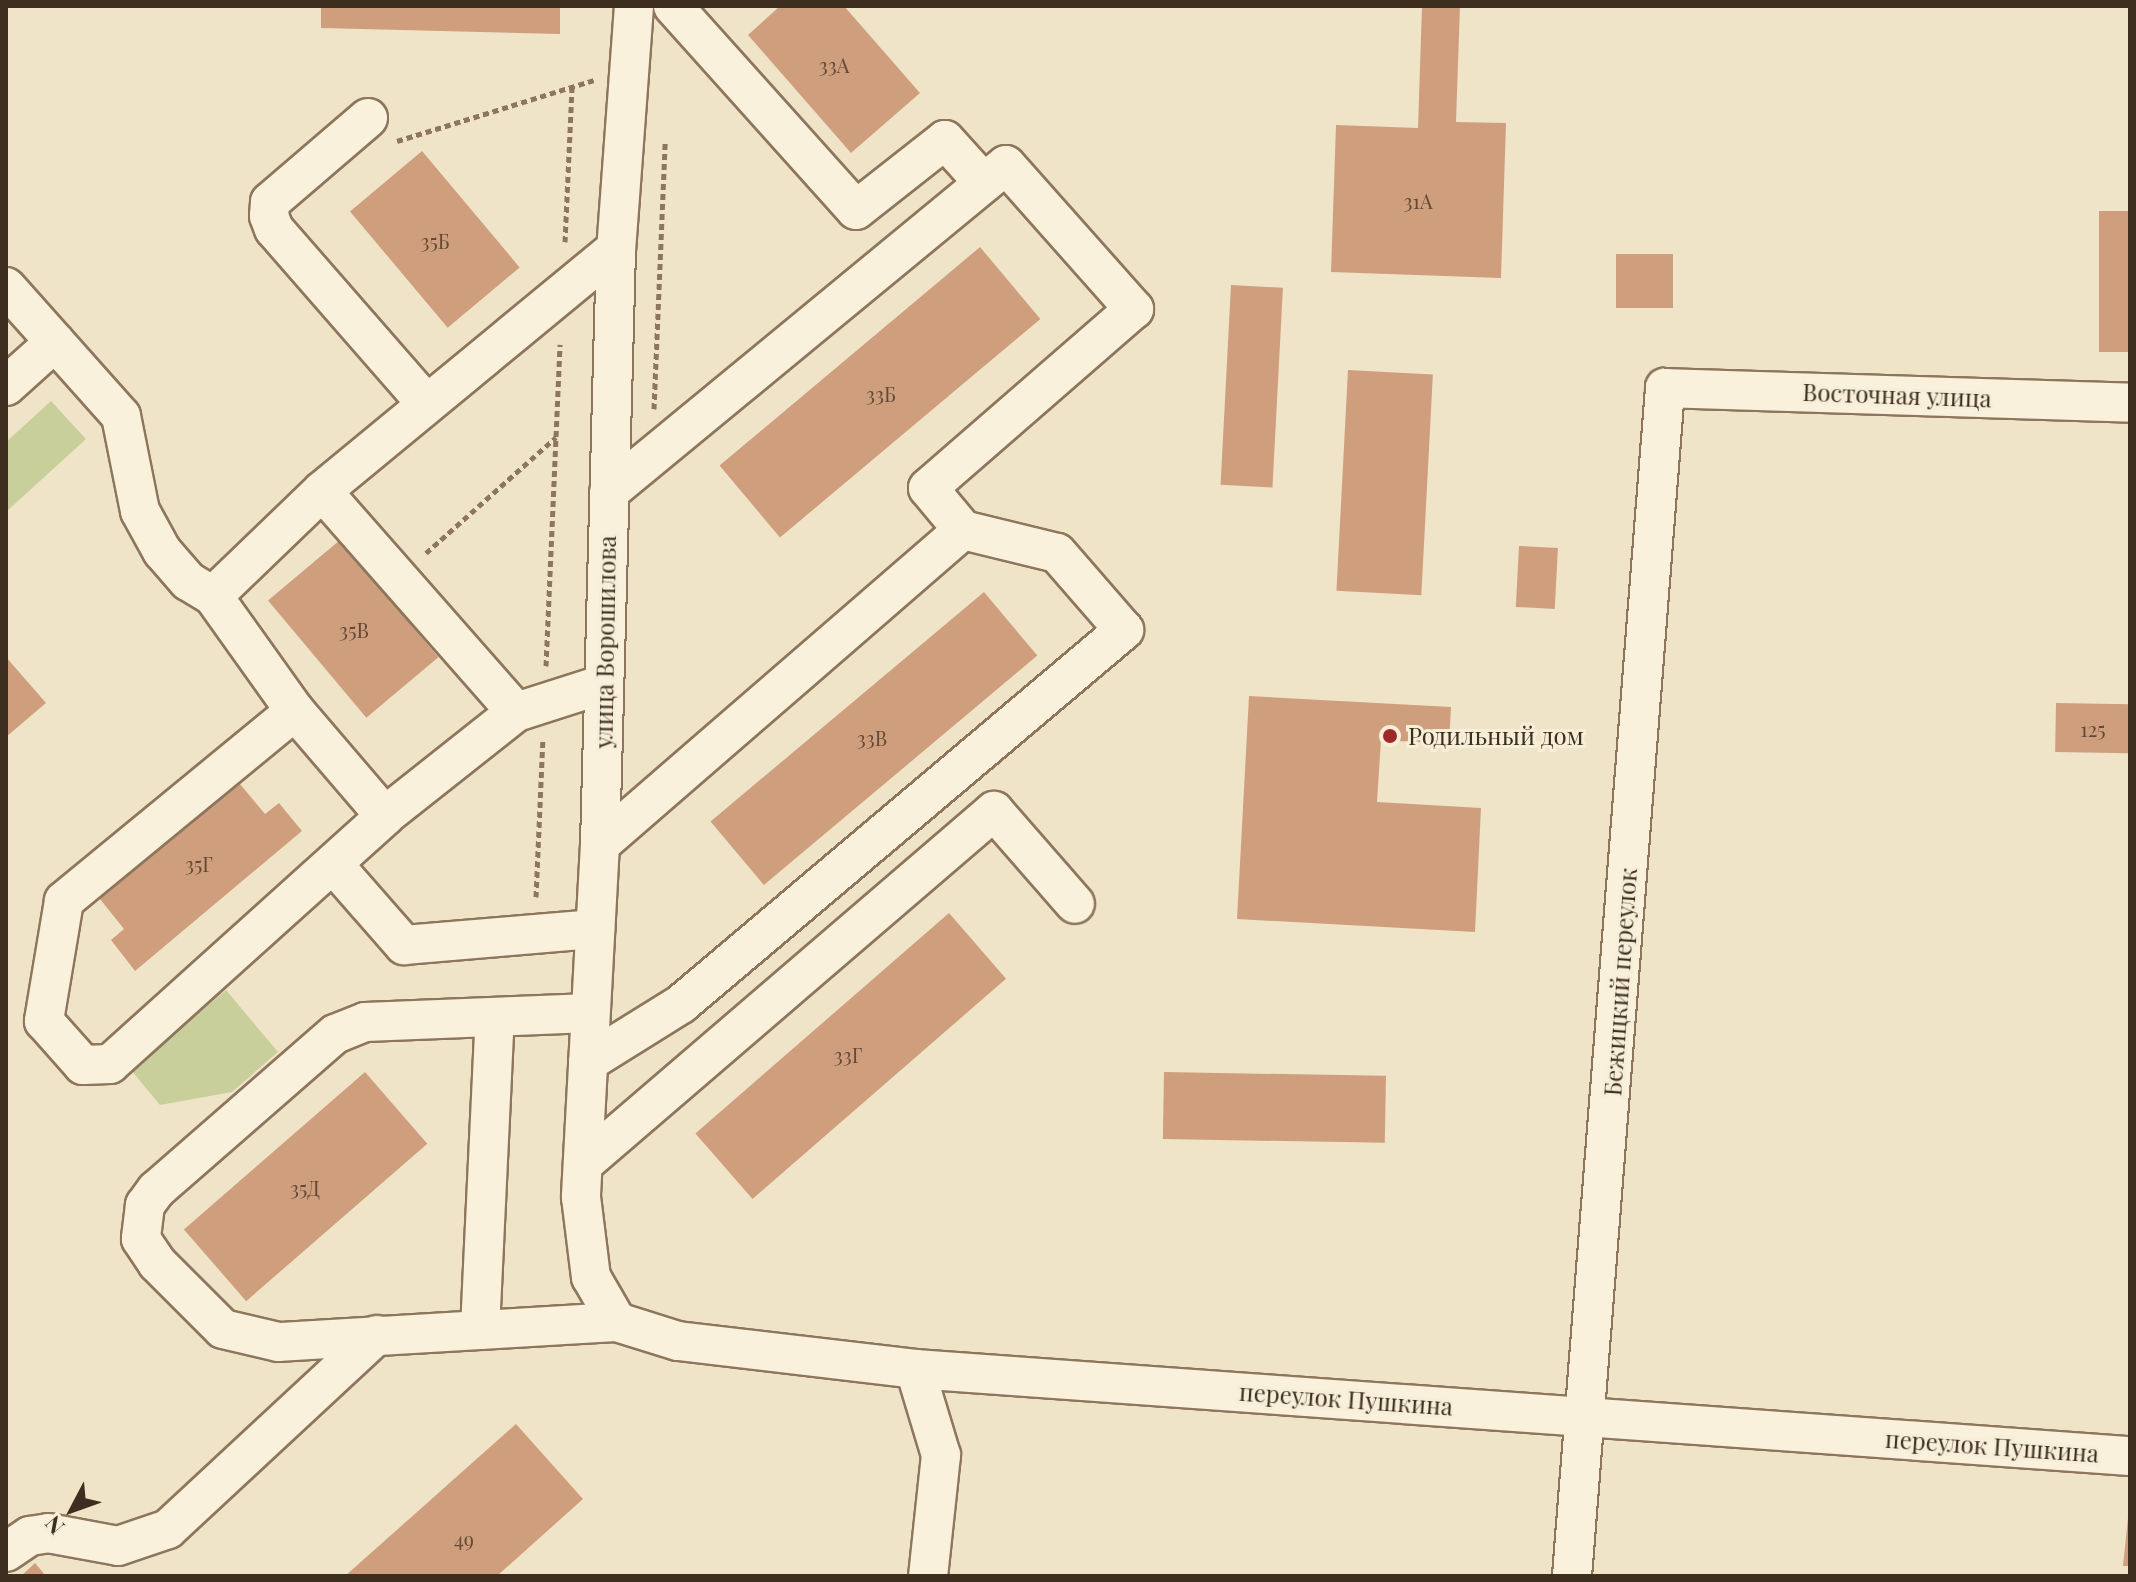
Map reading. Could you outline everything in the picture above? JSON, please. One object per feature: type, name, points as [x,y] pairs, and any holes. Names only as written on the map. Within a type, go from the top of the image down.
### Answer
[{"type":"street","name":"улица Ворошилова","points":[[617,1322],[591,1277],[584,1239],[583,1164],[600,844],[616,249],[634,6]]},
{"type":"street","points":[[673,6],[856,210],[945,140],[984,183]]},
{"type":"street","points":[[368,118],[270,202],[269,216],[274,229],[425,402]]},
{"type":"street","points":[[588,1062],[681,1004],[1124,630],[1057,553],[963,530],[928,488],[1134,309],[1006,165],[609,492]]},
{"type":"street","points":[[213,596],[322,491],[425,402],[616,249]]},
{"type":"street","points":[[6,287],[121,416],[140,511],[162,551],[188,581],[213,596],[295,711],[385,816]]},
{"type":"street","points":[[6,386],[55,342]]},
{"type":"street","name":"Восточная улица","points":[[1665,388],[2130,403]]},
{"type":"street","name":"Бежицкий переулок","points":[[1572,1576],[1665,388]]},
{"type":"street","points":[[322,491],[516,712]]},
{"type":"street","points":[[600,844],[963,530]]},
{"type":"street","points":[[295,711],[64,901],[44,1021],[83,1065],[110,1064],[385,816],[516,712],[604,684]]},
{"type":"street","points":[[583,1164],[994,811],[1075,904]]},
{"type":"street","points":[[333,864],[404,945],[595,929]]},
{"type":"street","points":[[590,1013],[365,1022],[335,1034],[145,1205],[141,1239],[157,1263],[223,1329],[279,1342],[617,1322]]},
{"type":"street","points":[[480,1330],[495,1017]]},
{"type":"street","name":"переулок Пушкина","points":[[617,1322],[678,1341],[915,1369],[2130,1456]]},
{"type":"street","points":[[6,1552],[30,1536],[48,1533],[118,1546],[168,1529],[377,1335]]},
{"type":"street","points":[[915,1369],[941,1455],[928,1576]]},
{"type":"path","points":[[368,118],[388,144],[629,69]]},
{"type":"path","points":[[399,578],[556,437]]},
{"type":"green space","points":[[51,401],[86,439],[6,512],[6,442]]},
{"type":"green space","points":[[226,990],[278,1052],[232,1092],[160,1105],[131,1070]]},
{"type":"building","points":[[321,6],[560,6],[560,34],[321,28]]},
{"type":"building","points":[[780,6],[844,6],[920,93],[851,153],[748,35]]},
{"type":"building","points":[[1422,6],[1460,6],[1456,122],[1506,123],[1501,278],[1331,272],[1336,125],[1418,128]]},
{"type":"building","points":[[422,151],[520,267],[448,328],[350,211]]},
{"type":"building","points":[[2099,211],[2130,211],[2130,352],[2099,352]]},
{"type":"building","points":[[980,247],[1040,319],[780,538],[720,466]]},
{"type":"building","points":[[1616,254],[1673,254],[1673,308],[1616,308]]},
{"type":"building","points":[[1231,285],[1283,288],[1272,487],[1221,485]]},
{"type":"building","points":[[1348,370],[1433,374],[1421,595],[1336,591]]},
{"type":"building","points":[[340,540],[438,657],[366,718],[268,600]]},
{"type":"building","points":[[1519,546],[1558,548],[1555,609],[1516,607]]},
{"type":"building","points":[[984,592],[1037,656],[764,885],[711,821]]},
{"type":"building","points":[[6,657],[46,703],[6,737]]},
{"type":"building","points":[[1249,696],[1451,707],[1449,744],[1381,740],[1377,802],[1481,808],[1475,932],[1237,919]]},
{"type":"building","points":[[2056,703],[2130,704],[2129,753],[2055,752]]},
{"type":"building","points":[[235,778],[265,814],[279,803],[302,831],[135,971],[111,940],[124,929],[96,894]]},
{"type":"building","points":[[949,913],[1006,979],[752,1199],[695,1133]]},
{"type":"building","points":[[365,1072],[427,1144],[246,1301],[184,1229]]},
{"type":"building","points":[[1164,1072],[1386,1076],[1385,1143],[1163,1139]]},
{"type":"building","points":[[516,1424],[583,1499],[497,1576],[345,1576]]},
{"type":"building","points":[[2128,1518],[2130,1566],[2123,1566]]},
{"type":"building","points":[[35,1563],[46,1576],[21,1576]]},
{"type":"place","name":"Родильный дом","points":[[1390,736]]}]
